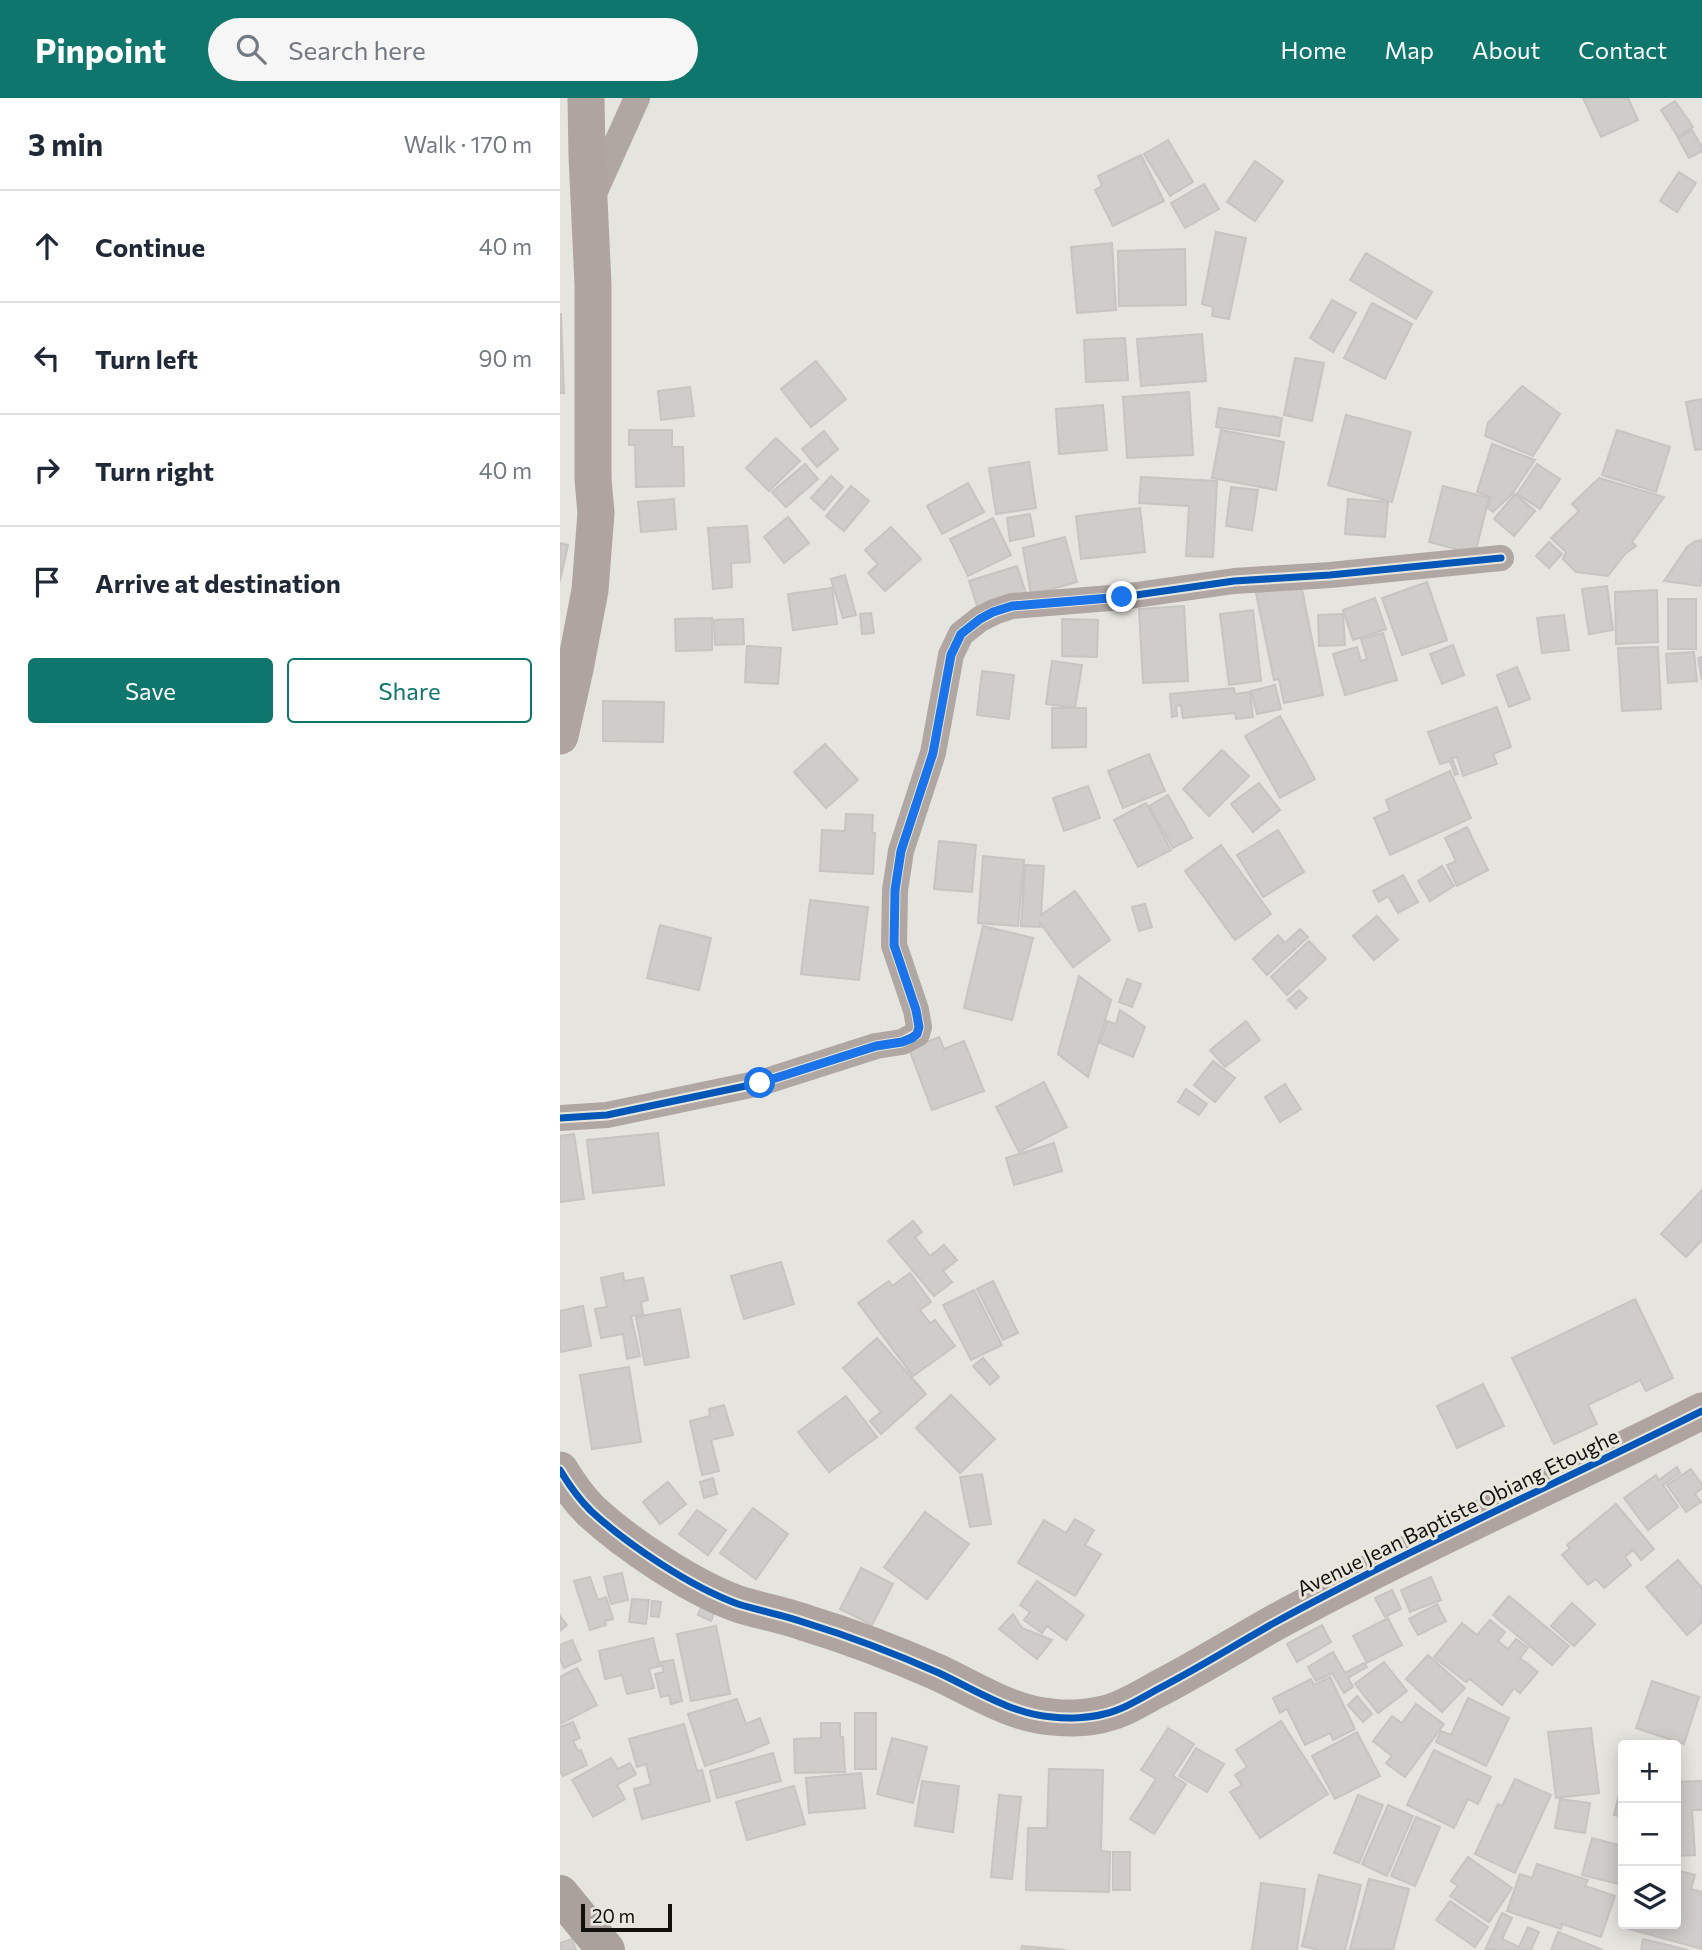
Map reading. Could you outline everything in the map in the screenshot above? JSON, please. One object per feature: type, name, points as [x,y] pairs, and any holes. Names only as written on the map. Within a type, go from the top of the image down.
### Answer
[{"type":"highway","points":[[560,1894],[600,1944]]},
{"type":"street","points":[[560,736],[588,603],[596,513],[593,479],[593,285],[586,98]]},
{"type":"street","points":[[589,204],[637,98]]},
{"type":"street","points":[[560,1118],[607,1115],[760,1083],[876,1046],[902,1042],[917,1034],[919,1027],[916,1010],[894,945],[895,890],[901,851],[933,753],[951,655],[961,634],[980,619],[1012,606],[1122,597],[1234,581],[1330,575],[1501,558]]},
{"type":"street","name":"Avenue Jean Baptiste Obiang Etoughe","points":[[560,1470],[590,1510],[652,1557],[709,1591],[739,1604],[864,1642],[1028,1713],[1053,1718],[1079,1717],[1103,1714],[1128,1705],[1274,1623],[1702,1411]]},
{"type":"building","points":[[1583,98],[1628,98],[1638,120],[1601,137]]},
{"type":"building","points":[[1675,101],[1693,127],[1678,137],[1661,110]]},
{"type":"building","points":[[1692,130],[1702,151],[1689,158],[1678,138]]},
{"type":"building","points":[[1168,140],[1193,182],[1170,196],[1144,154]]},
{"type":"building","points":[[1141,155],[1164,201],[1113,226],[1095,190],[1102,186],[1098,176]]},
{"type":"building","points":[[1255,161],[1283,181],[1255,221],[1227,202]]},
{"type":"building","points":[[1679,172],[1696,183],[1677,212],[1660,201]]},
{"type":"building","points":[[1204,184],[1219,209],[1185,228],[1171,203]]},
{"type":"building","points":[[1216,232],[1246,238],[1229,319],[1212,316],[1213,307],[1202,304]]},
{"type":"building","points":[[1112,243],[1116,310],[1077,313],[1071,247]]},
{"type":"building","points":[[1185,249],[1186,305],[1119,306],[1118,251]]},
{"type":"building","points":[[1366,253],[1432,292],[1416,319],[1350,280]]},
{"type":"building","points":[[1332,300],[1356,313],[1333,352],[1310,338]]},
{"type":"building","points":[[1372,303],[1412,324],[1385,379],[1344,358]]},
{"type":"building","points":[[561,314],[564,393],[560,393]]},
{"type":"building","points":[[1202,334],[1206,381],[1141,386],[1137,339]]},
{"type":"building","points":[[1125,338],[1128,380],[1086,382],[1084,340]]},
{"type":"building","points":[[1295,358],[1324,363],[1312,421],[1284,415]]},
{"type":"building","points":[[816,361],[846,399],[811,427],[781,389]]},
{"type":"building","points":[[1522,386],[1560,414],[1533,456],[1485,436],[1488,423]]},
{"type":"building","points":[[690,387],[694,416],[661,420],[658,391]]},
{"type":"building","points":[[1189,392],[1193,455],[1127,458],[1123,397]]},
{"type":"building","points":[[1702,399],[1702,449],[1695,450],[1686,402]]},
{"type":"building","points":[[1103,405],[1107,450],[1059,454],[1056,409]]},
{"type":"building","points":[[1219,408],[1282,418],[1279,436],[1216,427]]},
{"type":"building","points":[[1346,415],[1411,432],[1392,502],[1328,485]]},
{"type":"building","points":[[629,430],[672,430],[672,447],[683,447],[684,486],[636,487],[635,445],[629,445]]},
{"type":"building","points":[[1221,430],[1284,442],[1276,490],[1212,478]]},
{"type":"building","points":[[1617,430],[1670,447],[1656,492],[1602,475]]},
{"type":"building","points":[[824,431],[838,449],[817,467],[802,449]]},
{"type":"building","points":[[776,438],[800,461],[769,491],[746,468]]},
{"type":"building","points":[[1492,444],[1535,460],[1512,494],[1493,512],[1488,508],[1491,497],[1477,492]]},
{"type":"building","points":[[1029,462],[1036,508],[996,514],[989,468]]},
{"type":"building","points":[[805,464],[818,479],[786,507],[772,492]]},
{"type":"building","points":[[1537,464],[1560,479],[1540,509],[1517,494]]},
{"type":"building","points":[[831,476],[843,487],[824,510],[811,498]]},
{"type":"building","points":[[1141,477],[1217,481],[1213,557],[1186,556],[1189,506],[1139,503]]},
{"type":"building","points":[[1599,478],[1664,497],[1632,542],[1636,546],[1625,554],[1608,576],[1576,572],[1563,559],[1566,552],[1551,538],[1579,511],[1572,504]]},
{"type":"building","points":[[968,483],[984,512],[942,534],[927,506]]},
{"type":"building","points":[[851,486],[869,501],[844,531],[826,516]]},
{"type":"building","points":[[1443,486],[1489,498],[1475,554],[1429,542]]},
{"type":"building","points":[[1231,487],[1258,490],[1252,530],[1226,526]]},
{"type":"building","points":[[1515,494],[1535,511],[1514,536],[1494,519]]},
{"type":"building","points":[[674,499],[676,529],[641,532],[638,502]]},
{"type":"building","points":[[1348,499],[1388,502],[1385,537],[1345,534]]},
{"type":"building","points":[[1140,508],[1145,552],[1081,559],[1076,516]]},
{"type":"building","points":[[1030,514],[1034,536],[1010,541],[1007,518]]},
{"type":"building","points":[[788,517],[809,543],[784,563],[764,537]]},
{"type":"building","points":[[993,518],[1011,555],[968,576],[950,539]]},
{"type":"building","points":[[747,526],[750,562],[731,563],[732,587],[713,589],[708,528]]},
{"type":"building","points":[[891,527],[921,559],[885,591],[868,573],[878,564],[865,550]]},
{"type":"building","points":[[1065,537],[1077,582],[1031,595],[1023,548]]},
{"type":"building","points":[[1702,540],[1700,586],[1664,581],[1687,547]]},
{"type":"building","points":[[1549,542],[1562,554],[1549,568],[1536,556]]},
{"type":"building","points":[[560,543],[568,545],[560,581]]},
{"type":"building","points":[[1017,566],[1027,596],[979,612],[969,581]]},
{"type":"building","points":[[845,575],[856,615],[843,618],[831,579]]},
{"type":"building","points":[[1427,582],[1447,640],[1402,655],[1382,598]]},
{"type":"building","points":[[1301,584],[1323,695],[1284,703],[1279,679],[1274,680],[1256,593]]},
{"type":"building","points":[[1607,586],[1613,630],[1589,634],[1582,589]]},
{"type":"building","points":[[832,588],[837,624],[793,630],[788,594]]},
{"type":"building","points":[[1657,590],[1658,642],[1616,644],[1615,592]]},
{"type":"building","points":[[1375,598],[1386,629],[1353,640],[1343,610]]},
{"type":"building","points":[[1668,599],[1696,599],[1696,649],[1668,649]]},
{"type":"building","points":[[1184,606],[1188,681],[1143,683],[1139,609]]},
{"type":"building","points":[[1253,610],[1261,681],[1229,685],[1220,614]]},
{"type":"building","points":[[871,613],[874,633],[862,634],[860,614]]},
{"type":"building","points":[[1343,614],[1345,645],[1319,646],[1318,615]]},
{"type":"building","points":[[1564,615],[1569,650],[1542,653],[1537,618]]},
{"type":"building","points":[[712,618],[712,650],[676,651],[675,619]]},
{"type":"building","points":[[743,619],[744,644],[715,645],[714,620]]},
{"type":"building","points":[[1062,619],[1098,620],[1097,657],[1062,656]]},
{"type":"building","points":[[1383,633],[1397,680],[1345,695],[1333,654],[1357,647],[1361,661],[1367,659],[1361,639]]},
{"type":"building","points":[[1453,645],[1464,675],[1442,684],[1430,654]]},
{"type":"building","points":[[747,646],[781,648],[778,684],[745,682]]},
{"type":"building","points":[[1658,647],[1661,709],[1622,711],[1618,648]]},
{"type":"building","points":[[1694,652],[1697,681],[1668,683],[1666,654]]},
{"type":"building","points":[[1702,657],[1702,680],[1698,658]]},
{"type":"building","points":[[1052,661],[1082,665],[1075,708],[1046,704]]},
{"type":"building","points":[[1517,667],[1530,699],[1509,707],[1497,675]]},
{"type":"building","points":[[982,671],[1014,675],[1009,719],[977,715]]},
{"type":"building","points":[[1275,685],[1281,709],[1257,714],[1251,691]]},
{"type":"building","points":[[1234,688],[1235,694],[1250,692],[1253,717],[1236,719],[1235,713],[1183,718],[1181,705],[1176,706],[1177,716],[1172,717],[1170,694]]},
{"type":"building","points":[[603,701],[664,702],[663,742],[603,741]]},
{"type":"building","points":[[1497,707],[1511,747],[1493,754],[1497,764],[1463,776],[1457,757],[1452,758],[1458,774],[1455,775],[1450,761],[1440,764],[1428,732]]},
{"type":"building","points":[[1052,708],[1086,708],[1086,747],[1052,748]]},
{"type":"building","points":[[1280,716],[1315,779],[1280,798],[1245,736]]},
{"type":"building","points":[[825,744],[858,780],[826,808],[794,772]]},
{"type":"building","points":[[1222,750],[1249,776],[1209,816],[1183,789]]},
{"type":"building","points":[[1149,754],[1165,791],[1123,808],[1108,771]]},
{"type":"building","points":[[1450,771],[1471,818],[1390,855],[1374,818],[1390,811],[1386,800]]},
{"type":"building","points":[[1259,783],[1280,810],[1253,832],[1231,804]]},
{"type":"building","points":[[1088,786],[1100,818],[1064,831],[1053,798]]},
{"type":"building","points":[[1168,795],[1192,838],[1173,848],[1149,806]]},
{"type":"building","points":[[1146,803],[1171,850],[1138,867],[1114,820]]},
{"type":"building","points":[[846,814],[873,815],[873,874],[820,871],[822,830],[845,831]]},
{"type":"building","points":[[1467,827],[1488,870],[1457,886],[1447,865],[1456,861],[1445,838]]},
{"type":"building","points":[[1278,830],[1304,872],[1263,897],[1237,855]]},
{"type":"building","points":[[939,841],[976,845],[972,892],[934,889]]},
{"type":"building","points":[[1221,845],[1271,914],[1235,940],[1185,871]]},
{"type":"building","points":[[983,856],[1024,860],[1018,926],[978,923]]},
{"type":"building","points":[[1025,865],[1044,866],[1041,915],[1075,891],[1110,940],[1073,967],[1040,923],[1040,927],[1021,926]]},
{"type":"building","points":[[1442,866],[1454,886],[1430,901],[1418,881]]},
{"type":"building","points":[[1403,875],[1418,902],[1398,913],[1388,896],[1379,902],[1373,891]]},
{"type":"building","points":[[810,900],[868,907],[859,980],[801,974]]},
{"type":"building","points":[[1145,904],[1152,927],[1139,931],[1132,907]]},
{"type":"building","points":[[1377,916],[1398,940],[1374,960],[1353,936]]},
{"type":"building","points":[[660,925],[711,938],[699,990],[647,978]]},
{"type":"building","points":[[983,926],[1033,938],[1012,1020],[964,1008]]},
{"type":"building","points":[[1300,929],[1308,937],[1267,975],[1253,959],[1278,935],[1285,943]]},
{"type":"building","points":[[1309,941],[1326,959],[1287,995],[1271,977]]},
{"type":"building","points":[[1079,976],[1111,1000],[1088,1077],[1058,1054]]},
{"type":"building","points":[[1127,979],[1141,984],[1132,1007],[1119,1002]]},
{"type":"building","points":[[1299,990],[1307,998],[1296,1008],[1288,1000]]},
{"type":"building","points":[[1120,1010],[1145,1027],[1133,1057],[1100,1043],[1107,1021],[1116,1024]]},
{"type":"building","points":[[1246,1021],[1260,1040],[1225,1067],[1210,1050]]},
{"type":"building","points":[[939,1037],[944,1049],[964,1041],[984,1091],[932,1110],[909,1049]]},
{"type":"building","points":[[1213,1061],[1235,1078],[1215,1102],[1194,1085]]},
{"type":"building","points":[[1044,1082],[1067,1127],[1019,1152],[996,1107]]},
{"type":"building","points":[[1285,1084],[1301,1109],[1280,1122],[1265,1097]]},
{"type":"building","points":[[1186,1089],[1207,1104],[1199,1115],[1178,1102]]},
{"type":"building","points":[[658,1133],[664,1185],[593,1193],[587,1140]]},
{"type":"building","points":[[574,1134],[584,1199],[560,1202],[560,1136]]},
{"type":"building","points":[[1054,1143],[1062,1171],[1014,1185],[1006,1158]]},
{"type":"building","points":[[1702,1190],[1702,1240],[1686,1257],[1661,1234]]},
{"type":"building","points":[[913,1221],[922,1232],[915,1237],[930,1256],[944,1245],[957,1260],[943,1271],[952,1282],[934,1296],[888,1241]]},
{"type":"building","points":[[781,1262],[794,1304],[744,1319],[731,1276]]},
{"type":"building","points":[[623,1273],[624,1281],[643,1278],[648,1300],[641,1302],[643,1314],[631,1316],[640,1356],[627,1359],[623,1334],[601,1338],[595,1309],[607,1307],[601,1278]]},
{"type":"building","points":[[910,1273],[931,1302],[920,1310],[930,1323],[935,1320],[955,1346],[913,1376],[858,1303],[889,1281],[892,1286]]},
{"type":"building","points":[[993,1281],[1018,1333],[1003,1340],[977,1289]]},
{"type":"building","points":[[974,1290],[1002,1345],[971,1360],[943,1305]]},
{"type":"building","points":[[1635,1299],[1673,1378],[1646,1391],[1640,1380],[1588,1405],[1597,1424],[1554,1444],[1512,1358]]},
{"type":"building","points":[[583,1306],[591,1346],[560,1352],[560,1311]]},
{"type":"building","points":[[680,1309],[689,1357],[645,1365],[636,1317]]},
{"type":"building","points":[[877,1338],[926,1394],[881,1434],[870,1421],[881,1412],[843,1368]]},
{"type":"building","points":[[983,1358],[999,1377],[990,1385],[973,1366]]},
{"type":"building","points":[[629,1367],[641,1442],[592,1449],[580,1375]]},
{"type":"building","points":[[1483,1384],[1504,1426],[1457,1448],[1437,1406]]},
{"type":"building","points":[[951,1395],[995,1439],[960,1473],[916,1428]]},
{"type":"building","points":[[846,1396],[877,1437],[829,1472],[798,1432]]},
{"type":"building","points":[[724,1405],[733,1435],[711,1440],[719,1471],[702,1475],[690,1421],[710,1416],[709,1409]]},
{"type":"building","points":[[1677,1467],[1680,1473],[1663,1485],[1678,1507],[1648,1530],[1624,1498],[1656,1475],[1659,1480]]},
{"type":"building","points":[[1691,1469],[1702,1485],[1695,1494],[1701,1502],[1686,1512],[1667,1485]]},
{"type":"building","points":[[982,1474],[991,1524],[970,1527],[960,1477]]},
{"type":"building","points":[[713,1478],[717,1494],[704,1498],[700,1482]]},
{"type":"building","points":[[668,1482],[686,1504],[660,1524],[643,1502]]},
{"type":"building","points":[[1616,1504],[1654,1549],[1641,1560],[1633,1550],[1625,1557],[1631,1565],[1604,1588],[1596,1579],[1588,1585],[1562,1555],[1570,1548],[1567,1545]]},
{"type":"building","points":[[753,1508],[788,1534],[756,1579],[720,1553]]},
{"type":"building","points":[[697,1510],[726,1530],[708,1555],[679,1534]]},
{"type":"building","points":[[925,1512],[969,1544],[927,1599],[884,1567]]},
{"type":"building","points":[[1075,1519],[1094,1530],[1085,1545],[1101,1554],[1075,1596],[1018,1563],[1044,1520],[1066,1533]]},
{"type":"building","points":[[1678,1560],[1702,1588],[1702,1622],[1687,1635],[1646,1587]]},
{"type":"building","points":[[861,1568],[893,1584],[872,1625],[840,1609]]},
{"type":"building","points":[[622,1573],[628,1600],[611,1604],[604,1577]]},
{"type":"building","points":[[590,1577],[598,1600],[606,1597],[613,1619],[605,1621],[606,1625],[590,1630],[574,1581]]},
{"type":"building","points":[[1431,1577],[1441,1600],[1410,1612],[1401,1590]]},
{"type":"building","points":[[1037,1581],[1084,1615],[1066,1640],[1047,1626],[1042,1633],[1024,1620],[1030,1612],[1020,1605]]},
{"type":"building","points":[[1392,1590],[1401,1609],[1385,1617],[1375,1598]]},
{"type":"building","points":[[1509,1596],[1569,1646],[1552,1665],[1493,1615]]},
{"type":"building","points":[[632,1599],[649,1600],[646,1624],[629,1622]]},
{"type":"building","points":[[652,1601],[661,1602],[659,1617],[651,1616]]},
{"type":"building","points":[[1572,1603],[1595,1624],[1574,1646],[1551,1626]]},
{"type":"building","points":[[1437,1604],[1446,1621],[1418,1635],[1409,1619]]},
{"type":"building","points":[[702,1605],[715,1611],[711,1621],[698,1615]]},
{"type":"building","points":[[1013,1614],[1022,1628],[1052,1640],[1037,1659],[999,1629]]},
{"type":"building","points":[[560,1616],[567,1625],[560,1631]]},
{"type":"building","points":[[1388,1618],[1402,1645],[1367,1663],[1353,1636]]},
{"type":"building","points":[[1490,1620],[1505,1632],[1498,1641],[1508,1649],[1516,1639],[1528,1648],[1520,1658],[1538,1672],[1520,1693],[1514,1688],[1502,1705],[1470,1679],[1466,1682],[1434,1657],[1462,1623],[1477,1635]]},
{"type":"building","points":[[1322,1625],[1331,1642],[1297,1662],[1287,1644]]},
{"type":"building","points":[[716,1626],[730,1694],[691,1701],[677,1634]]},
{"type":"building","points":[[653,1638],[660,1666],[649,1669],[654,1688],[627,1694],[622,1675],[605,1679],[599,1651]]},
{"type":"building","points":[[572,1640],[581,1660],[564,1668],[560,1659],[560,1645]]},
{"type":"building","points":[[1333,1652],[1345,1673],[1364,1663],[1367,1667],[1348,1678],[1353,1687],[1344,1693],[1332,1673],[1316,1681],[1308,1667]]},
{"type":"building","points":[[1428,1655],[1465,1688],[1442,1712],[1406,1679]]},
{"type":"building","points":[[673,1660],[682,1701],[671,1704],[669,1695],[661,1697],[655,1674],[664,1672],[661,1662]]},
{"type":"building","points":[[1384,1662],[1407,1691],[1378,1713],[1355,1684]]},
{"type":"building","points":[[577,1668],[597,1705],[560,1724],[560,1677]]},
{"type":"building","points":[[1330,1677],[1355,1729],[1333,1740],[1330,1733],[1305,1745],[1287,1709],[1280,1713],[1273,1698],[1311,1679],[1314,1685]]},
{"type":"building","points":[[1652,1681],[1699,1697],[1684,1744],[1681,1740],[1672,1740],[1636,1728]]},
{"type":"building","points":[[1357,1696],[1372,1714],[1363,1722],[1348,1705]]},
{"type":"building","points":[[1468,1698],[1509,1718],[1486,1766],[1436,1742],[1441,1731],[1451,1735]]},
{"type":"building","points":[[737,1699],[746,1724],[760,1718],[769,1743],[705,1766],[688,1714]]},
{"type":"building","points":[[1416,1704],[1444,1724],[1405,1777],[1386,1763],[1392,1756],[1373,1741],[1392,1716],[1402,1723]]},
{"type":"building","points":[[855,1713],[876,1713],[876,1769],[855,1769]]},
{"type":"building","points":[[1281,1721],[1328,1794],[1260,1838],[1230,1792],[1242,1785],[1235,1775],[1247,1767],[1236,1750]]},
{"type":"building","points":[[573,1722],[580,1738],[573,1741],[578,1751],[581,1750],[587,1765],[563,1776],[560,1771],[560,1727]]},
{"type":"building","points":[[821,1723],[840,1723],[845,1772],[795,1773],[794,1739],[821,1738]]},
{"type":"building","points":[[684,1724],[697,1771],[702,1770],[710,1801],[642,1819],[634,1789],[651,1784],[646,1764],[637,1767],[629,1739]]},
{"type":"building","points":[[1168,1728],[1194,1744],[1173,1776],[1186,1784],[1154,1834],[1130,1819],[1156,1779],[1141,1770]]},
{"type":"building","points":[[1591,1728],[1599,1793],[1556,1798],[1548,1732]]},
{"type":"building","points":[[1357,1732],[1380,1776],[1335,1799],[1312,1756]]},
{"type":"building","points":[[892,1738],[927,1747],[913,1803],[877,1794]]},
{"type":"building","points":[[1196,1748],[1224,1764],[1207,1792],[1179,1776]]},
{"type":"building","points":[[1434,1750],[1491,1777],[1478,1804],[1468,1799],[1454,1828],[1407,1805]]},
{"type":"building","points":[[773,1753],[781,1781],[717,1798],[710,1771]]},
{"type":"building","points":[[611,1758],[618,1769],[630,1763],[636,1774],[617,1785],[625,1799],[593,1817],[572,1780]]},
{"type":"building","points":[[1049,1769],[1103,1770],[1101,1851],[1110,1852],[1109,1892],[1026,1890],[1028,1828],[1047,1828]]},
{"type":"building","points":[[861,1773],[865,1808],[809,1813],[806,1778]]},
{"type":"building","points":[[1515,1779],[1551,1795],[1515,1873],[1475,1854],[1498,1804],[1502,1806]]},
{"type":"building","points":[[922,1781],[959,1786],[953,1832],[915,1826]]},
{"type":"building","points":[[1702,1781],[1702,1810],[1692,1810],[1695,1855],[1681,1856],[1681,1782]]},
{"type":"building","points":[[794,1786],[805,1824],[747,1840],[736,1802]]},
{"type":"building","points":[[999,1795],[1021,1797],[1012,1879],[991,1877]]},
{"type":"building","points":[[1358,1795],[1383,1805],[1359,1863],[1334,1853]]},
{"type":"building","points":[[1560,1799],[1590,1803],[1585,1833],[1555,1828]]},
{"type":"building","points":[[1618,1799],[1618,1816],[1614,1815]]},
{"type":"building","points":[[1388,1805],[1413,1816],[1387,1876],[1362,1864]]},
{"type":"building","points":[[1416,1817],[1440,1827],[1415,1886],[1391,1876]]},
{"type":"building","points":[[1592,1838],[1618,1845],[1618,1884],[1582,1875]]},
{"type":"building","points":[[1113,1852],[1130,1852],[1130,1890],[1113,1890]]},
{"type":"building","points":[[1468,1857],[1512,1888],[1489,1922],[1450,1896],[1458,1886],[1451,1881]]},
{"type":"building","points":[[1537,1864],[1588,1880],[1585,1886],[1615,1896],[1601,1937],[1562,1924],[1561,1929],[1507,1911],[1520,1874],[1532,1878]]},
{"type":"building","points":[[1681,1871],[1695,1875],[1691,1889],[1702,1892],[1702,1949],[1630,1929],[1681,1929]]},
{"type":"building","points":[[1319,1875],[1361,1885],[1345,1950],[1319,1950],[1302,1946]]},
{"type":"building","points":[[1369,1879],[1409,1889],[1393,1950],[1350,1949]]},
{"type":"building","points":[[1261,1883],[1305,1889],[1297,1950],[1252,1950]]},
{"type":"building","points":[[1450,1901],[1488,1927],[1475,1947],[1436,1920]]},
{"type":"building","points":[[1502,1913],[1512,1918],[1502,1939],[1519,1947],[1528,1927],[1539,1932],[1531,1950],[1485,1950]]},
{"type":"building","points":[[1558,1932],[1603,1950],[1551,1950]]},
{"type":"building","points":[[572,1939],[576,1950],[560,1950],[560,1943]]},
{"type":"building","points":[[1643,1939],[1688,1950],[1641,1950]]},
{"type":"building","points":[[1022,1946],[1066,1950],[1021,1950]]},
{"type":"cycle path","points":[[560,1118],[607,1115],[760,1083],[876,1046],[902,1042],[917,1034],[919,1027],[916,1010],[894,945],[895,890],[901,851],[933,753],[951,655],[961,634],[980,619],[1012,606],[1122,597],[1234,581],[1330,575],[1501,558]]},
{"type":"cycle path","points":[[560,1470],[582,1502],[606,1524],[661,1564],[720,1597],[874,1646],[1023,1711],[1052,1717],[1078,1718],[1104,1714],[1131,1704],[1327,1595],[1702,1411]]},
{"type":"route","points":[[760,1083],[876,1046],[902,1042],[917,1034],[919,1027],[916,1010],[894,945],[895,890],[901,851],[933,753],[951,655],[961,634],[980,619],[1012,606],[1122,597]]}]
